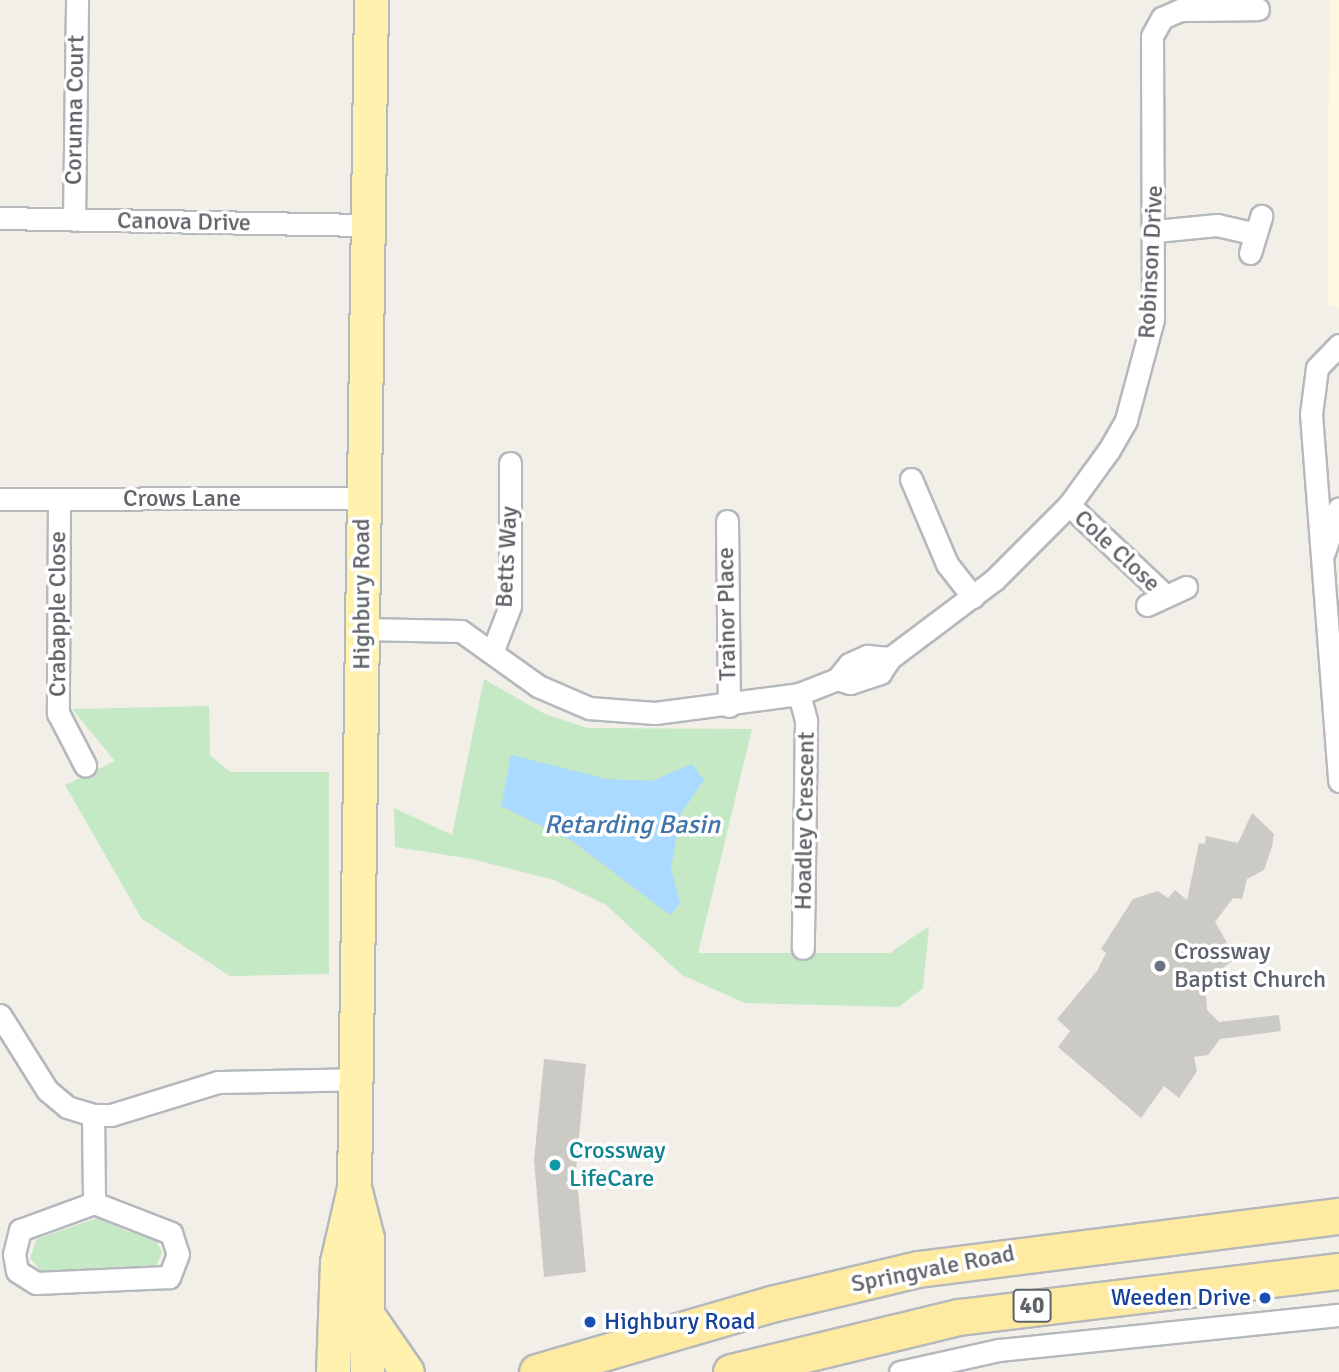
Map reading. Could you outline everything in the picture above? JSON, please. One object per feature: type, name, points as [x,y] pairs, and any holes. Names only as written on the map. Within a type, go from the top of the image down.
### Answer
[{"type":"highway","name":"Springvale Road","points":[[537,1372],[771,1304],[918,1269],[1339,1216]]},
{"type":"highway","name":"40","points":[[731,1372],[970,1315],[1339,1271]]},
{"type":"main road","name":"Highbury Road","points":[[333,1356],[341,1236],[354,1188],[371,0]]},
{"type":"main road","name":"Highbury Road","points":[[354,1188],[367,1238],[367,1372]]},
{"type":"main road","points":[[367,1314],[407,1372]]},
{"type":"main road","points":[[313,1372],[333,1356]]},
{"type":"street","name":"Corunna Court","points":[[74,220],[77,0]]},
{"type":"street","name":"Robinson Drive","points":[[363,629],[461,631],[493,650],[538,686],[589,708],[655,713],[729,706],[799,694],[837,679],[862,680],[880,673],[890,658],[973,597],[1069,505],[1126,420],[1142,374],[1153,319],[1156,231],[1152,36],[1163,18],[1180,10],[1259,12]]},
{"type":"street","name":"Canova Drive","points":[[0,218],[368,225]]},
{"type":"street","points":[[1156,231],[1217,225],[1256,234]]},
{"type":"street","points":[[1339,345],[1317,368],[1311,414],[1324,552],[1339,781]]},
{"type":"street","name":"Betts Way","points":[[493,650],[510,606],[510,463]]},
{"type":"street","points":[[911,479],[947,564],[973,597]]},
{"type":"street","name":"Crows Lane","points":[[0,499],[363,498]]},
{"type":"street","name":"Crabapple Close","points":[[59,499],[58,713],[85,765]]},
{"type":"street","name":"Cole Close","points":[[1069,505],[1157,600],[1186,587]]},
{"type":"street","points":[[1324,552],[1339,508]]},
{"type":"street","name":"Trainor Place","points":[[726,521],[729,706]]},
{"type":"street","name":"Hoadley Crescent","points":[[799,694],[806,722],[803,948]]},
{"type":"street","points":[[0,1015],[47,1090],[67,1107],[93,1115],[111,1115],[218,1082],[356,1079]]},
{"type":"street","points":[[93,1115],[94,1203]]},
{"type":"street","points":[[94,1203],[171,1233],[178,1254],[169,1277],[36,1283],[18,1271],[14,1254],[20,1230],[94,1203]]},
{"type":"street","points":[[900,1372],[1022,1347],[1339,1315]]},
{"type":"shaded area","points":[[1329,0],[1339,0],[1339,309],[1328,305]]},
{"type":"green space","points":[[484,679],[545,714],[587,728],[752,729],[698,953],[890,953],[929,926],[923,988],[899,1007],[745,1003],[682,975],[606,905],[554,880],[472,859],[395,847],[394,808],[452,835]]},
{"type":"green space","points":[[209,706],[210,755],[230,772],[329,772],[329,974],[230,976],[142,919],[65,785],[115,761],[72,709]]},
{"type":"green space","points":[[100,1217],[126,1231],[155,1237],[162,1253],[154,1270],[41,1271],[30,1258],[37,1239]]},
{"type":"water","name":"Retarding Basin","points":[[511,755],[607,779],[652,781],[692,764],[704,780],[681,813],[671,868],[680,904],[670,915],[572,841],[501,806]]},
{"type":"building","name":"Crossway Baptist Church","points":[[1252,813],[1274,834],[1272,847],[1264,870],[1247,879],[1242,899],[1233,898],[1215,922],[1236,958],[1205,982],[1207,1010],[1219,1022],[1279,1015],[1281,1031],[1220,1039],[1208,1055],[1194,1057],[1197,1071],[1179,1098],[1164,1086],[1141,1118],[1058,1047],[1070,1031],[1057,1019],[1097,971],[1106,953],[1101,949],[1133,899],[1158,891],[1168,898],[1175,890],[1187,900],[1199,843],[1205,844],[1206,836],[1238,843]]},
{"type":"building","name":"Crossway LifeCare","points":[[544,1059],[586,1064],[576,1170],[586,1272],[544,1277],[534,1160]]},
{"type":"place","name":"Crossway Baptist Church","points":[[1160,966]]},
{"type":"place","name":"Crossway LifeCare","points":[[555,1165]]},
{"type":"place","name":"Weeden Drive","points":[[1265,1298]]},
{"type":"place","name":"Highbury Road","points":[[590,1322]]}]
